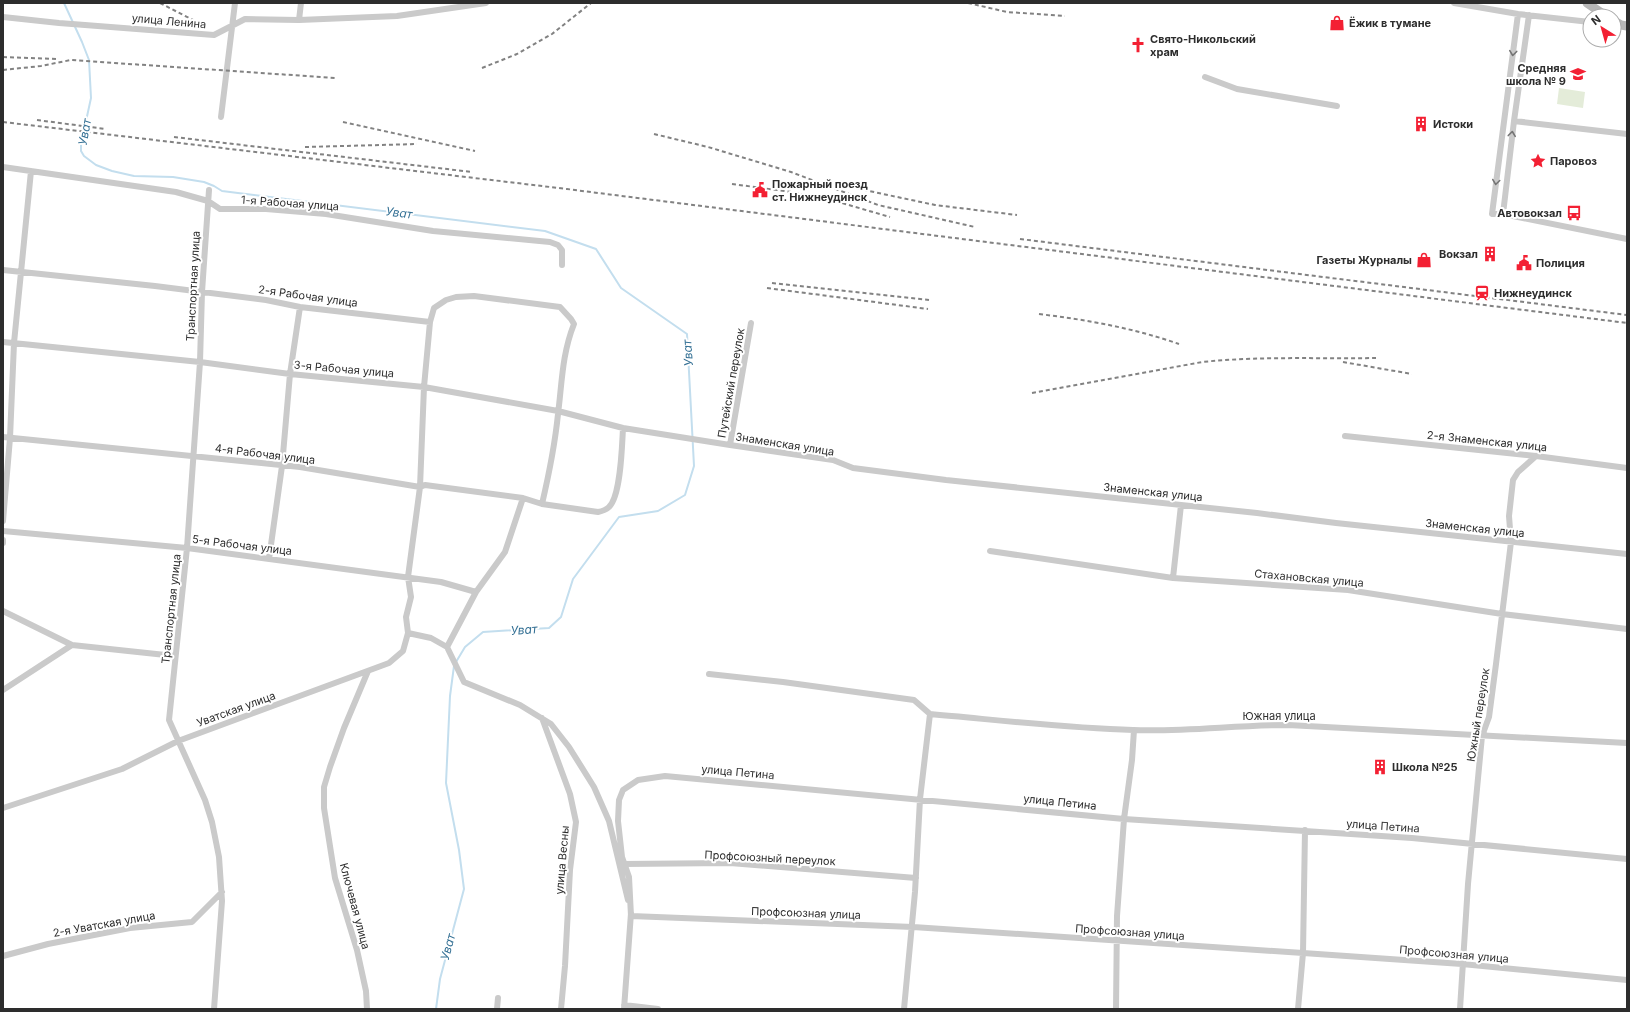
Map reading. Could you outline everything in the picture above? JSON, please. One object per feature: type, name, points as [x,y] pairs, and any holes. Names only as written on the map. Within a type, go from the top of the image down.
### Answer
[{"type":"street","points":[[221,117],[235,3]]},
{"type":"street","points":[[299,20],[301,3]]},
{"type":"street","name":"улица Ленина","points":[[3,16],[59,23],[214,35],[245,20],[299,20],[397,16],[486,3]]},
{"type":"street","points":[[1454,3],[1518,14],[1582,21]]},
{"type":"street","points":[[1518,14],[1492,214],[1503,214],[1627,239]]},
{"type":"street","points":[[1503,214],[1529,15]]},
{"type":"street","points":[[1205,77],[1237,89],[1337,106]]},
{"type":"street","points":[[1514,121],[1627,134]]},
{"type":"street","name":"1-я Рабочая улица","points":[[3,168],[176,192],[208,201],[220,209],[266,209],[326,214],[433,231],[550,242],[558,245],[562,250],[562,265]]},
{"type":"street","points":[[3,521],[10,438],[14,343],[31,171]]},
{"type":"street","name":"Транспортная улица","points":[[209,190],[202,292],[200,362],[187,548],[169,720],[205,800],[212,822],[219,858],[222,892],[214,1009]]},
{"type":"street","name":"2-я Рабочая улица","points":[[3,270],[202,292],[266,300],[300,307],[430,322]]},
{"type":"street","points":[[430,322],[434,308],[446,300],[456,297],[474,296],[560,307],[571,319],[574,324],[569,337],[560,384],[552,463],[542,504]]},
{"type":"street","points":[[269,559],[282,466],[290,374],[300,307]]},
{"type":"street","name":"Уватская улица","points":[[3,808],[122,770],[178,740],[389,663],[403,651],[408,633],[406,616],[411,596],[408,577],[420,487],[424,386],[430,322]]},
{"type":"street","name":"Путейский переулок","points":[[730,446],[751,323]]},
{"type":"street","name":"3-я Рабочая улица","points":[[3,342],[200,362],[290,374],[424,386],[558,411],[623,428],[680,436]]},
{"type":"street","name":"4-я Рабочая улица","points":[[3,437],[282,466],[420,487],[425,485],[523,498],[542,504],[598,512],[610,506],[615,497],[620,466],[623,428]]},
{"type":"street","name":"Знаменская улица","points":[[680,436],[730,446],[833,460],[853,468],[953,481],[1181,504],[1627,554]]},
{"type":"street","name":"2-я Знаменская улица","points":[[1345,436],[1536,456],[1627,468]]},
{"type":"street","name":"Южный переулок","points":[[1460,1009],[1462,964],[1482,736],[1489,717],[1511,542],[1509,516],[1513,480],[1518,472],[1536,456]]},
{"type":"street","points":[[447,647],[476,592],[505,552],[523,498]]},
{"type":"street","points":[[1173,578],[1181,504]]},
{"type":"street","name":"5-я Рабочая улица","points":[[3,531],[187,548],[441,582],[476,592]]},
{"type":"street","name":"Стахановская улица","points":[[990,551],[1173,578],[1348,590],[1502,614],[1627,629]]},
{"type":"street","points":[[3,611],[72,645],[175,656]]},
{"type":"street","points":[[408,633],[431,638],[447,647],[464,682],[520,705],[542,718],[551,724],[569,747],[597,794],[609,821],[631,916],[624,1007],[658,1009]]},
{"type":"street","points":[[3,690],[72,645]]},
{"type":"street","name":"Ключевая улица","points":[[367,1009],[366,991],[357,950],[335,878],[324,801],[324,787],[344,728],[368,671]]},
{"type":"street","points":[[709,674],[783,682],[914,700],[930,714],[920,799],[916,878],[904,1009]]},
{"type":"street","name":"Южная улица","points":[[930,714],[1071,727],[1134,730],[1197,730],[1242,725],[1288,725],[1627,743]]},
{"type":"street","name":"улица Весны","points":[[542,718],[570,794],[576,822],[570,870],[565,966],[561,1009]]},
{"type":"street","points":[[1116,1009],[1117,916],[1124,819],[1132,760],[1134,730]]},
{"type":"street","name":"улица Петина","points":[[631,916],[629,877],[624,864],[618,821],[619,800],[623,790],[638,780],[665,776],[1124,819],[1305,830],[1627,859]]},
{"type":"street","points":[[1298,1009],[1303,952],[1305,830]]},
{"type":"street","name":"Профсоюзный переулок","points":[[624,864],[730,863],[916,878]]},
{"type":"street","name":"2-я Уватская улица","points":[[3,956],[48,944],[130,928],[192,922],[222,892]]},
{"type":"street","name":"Профсоюзная улица","points":[[631,916],[912,927],[1303,952],[1462,964],[1627,980]]},
{"type":"street","points":[[496,1009],[498,998]]},
{"type":"green space","points":[[1559,88],[1585,92],[1583,108],[1557,104]]},
{"type":"waterway","name":"Уват","points":[[64,3],[89,60],[91,98],[81,144],[81,151],[84,156],[96,165],[112,171],[134,176],[173,177],[204,182],[222,191],[545,231],[596,249],[621,288],[687,334],[694,466],[685,495],[658,511],[619,517],[573,579],[561,617],[549,628],[483,632],[465,647],[456,662]]},
{"type":"waterway","name":"Уват","points":[[436,1009],[440,979],[464,889],[459,850],[446,783],[450,696],[454,666]]},
{"type":"railway","points":[[160,3],[193,20]]},
{"type":"railway","points":[[482,68],[517,54],[552,34],[591,3]]},
{"type":"railway","points":[[968,3],[1007,12],[1065,16]]},
{"type":"railway","points":[[3,57],[57,59]]},
{"type":"railway","points":[[3,70],[41,66],[71,60],[335,78]]},
{"type":"railway","points":[[37,120],[106,129]]},
{"type":"railway","points":[[3,122],[567,189],[1627,323]]},
{"type":"railway","points":[[343,122],[475,151]]},
{"type":"railway","points":[[654,134],[708,147],[791,172],[878,205],[975,227]]},
{"type":"railway","points":[[174,137],[472,172]]},
{"type":"railway","points":[[305,147],[417,144]]},
{"type":"railway","points":[[732,184],[792,192],[835,201],[890,217]]},
{"type":"railway","points":[[836,184],[935,205],[1017,215]]},
{"type":"railway","points":[[1020,239],[1627,315]]},
{"type":"railway","points":[[772,283],[929,300]]},
{"type":"railway","points":[[767,288],[928,309]]},
{"type":"railway","points":[[1039,314],[1110,325],[1145,333],[1179,344]]},
{"type":"railway","points":[[1032,393],[1202,362],[1267,358],[1376,358]]},
{"type":"railway","points":[[1343,362],[1412,374]]},
{"type":"place","name":"Ёжик в тумане","points":[[1337,23]]},
{"type":"place","name":"Свято-Никольский храм","points":[[1138,45]]},
{"type":"place","name":"Средняя школа № 9","points":[[1578,74]]},
{"type":"place","name":"Истоки","points":[[1421,124]]},
{"type":"place","name":"Паровоз","points":[[1538,161]]},
{"type":"place","name":"Пожарный поезд ст. Нижнеудинск","points":[[760,190]]},
{"type":"place","name":"Автовокзал","points":[[1574,213]]},
{"type":"place","name":"Вокзал","points":[[1490,254]]},
{"type":"place","name":"Газеты Журналы","points":[[1424,260]]},
{"type":"place","name":"Полиция","points":[[1524,263]]},
{"type":"place","name":"Нижнеудинск","points":[[1482,293]]},
{"type":"place","name":"Школа №25","points":[[1380,767]]}]
